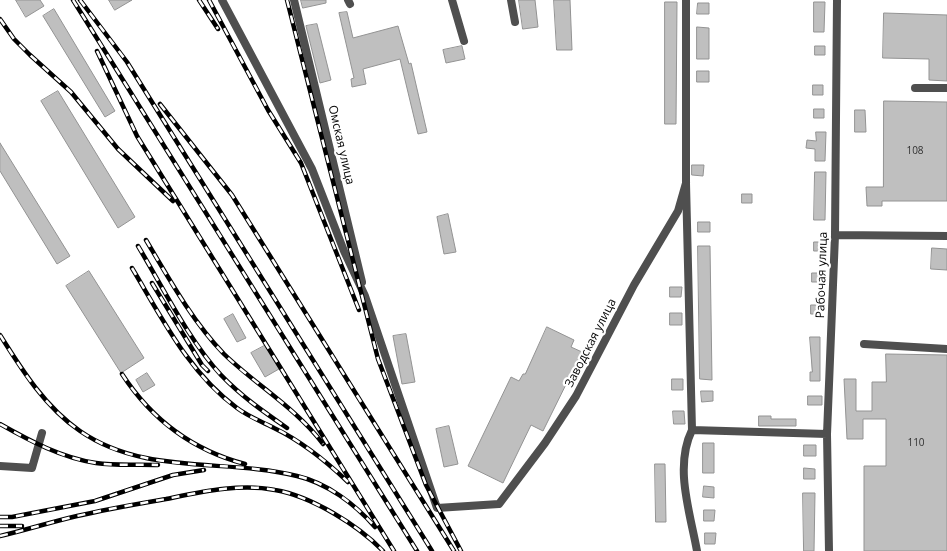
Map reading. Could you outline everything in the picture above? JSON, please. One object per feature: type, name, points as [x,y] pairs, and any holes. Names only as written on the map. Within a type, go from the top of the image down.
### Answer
[{"type":"street","points":[[222,0],[312,169],[344,250],[366,296]]},
{"type":"street","name":"Омская улица","points":[[294,0],[366,296]]},
{"type":"street","points":[[452,0],[464,40]]},
{"type":"street","points":[[511,0],[515,22]]},
{"type":"street","name":"Заводская улица","points":[[686,0],[686,183],[692,430],[685,445],[683,474],[697,551]]},
{"type":"street","name":"Рабочая улица","points":[[829,551],[827,434],[835,235],[837,0]]},
{"type":"street","points":[[915,88],[947,88]]},
{"type":"street","name":"Заводская улица","points":[[366,296],[437,508],[499,504],[545,443],[576,396],[634,285],[678,211],[686,183]]},
{"type":"street","points":[[835,235],[947,236]]},
{"type":"street","points":[[864,344],[947,349]]},
{"type":"street","points":[[692,430],[827,434]]},
{"type":"street","points":[[0,466],[32,468],[42,433]]},
{"type":"building","points":[[16,0],[40,0],[44,6],[26,17]]},
{"type":"building","points":[[109,0],[132,0],[115,10]]},
{"type":"building","points":[[301,0],[326,0],[326,3],[303,8]]},
{"type":"building","points":[[519,0],[535,0],[538,27],[523,29]]},
{"type":"building","points":[[554,0],[570,0],[572,50],[557,50]]},
{"type":"building","points":[[665,2],[677,2],[676,124],[665,124]]},
{"type":"building","points":[[814,2],[825,2],[824,32],[814,32]]},
{"type":"building","points":[[698,3],[709,3],[709,14],[697,14]]},
{"type":"building","points":[[54,9],[115,111],[105,117],[43,16]]},
{"type":"building","points":[[347,12],[353,38],[398,26],[409,64],[411,63],[427,132],[418,134],[400,59],[363,69],[366,84],[352,87],[351,79],[354,78],[339,13]]},
{"type":"building","points":[[884,13],[947,15],[947,81],[929,80],[929,59],[883,58]]},
{"type":"building","points":[[317,24],[331,80],[320,83],[306,26]]},
{"type":"building","points":[[697,27],[709,28],[709,59],[697,59]]},
{"type":"building","points":[[462,46],[465,59],[446,63],[443,50]]},
{"type":"building","points":[[815,46],[825,46],[825,55],[815,55]]},
{"type":"building","points":[[697,71],[709,71],[709,82],[697,82]]},
{"type":"building","points":[[813,85],[823,85],[823,95],[813,95]]},
{"type":"building","points":[[58,91],[135,217],[118,228],[41,101]]},
{"type":"building","points":[[884,101],[947,102],[947,201],[882,201],[882,206],[867,206],[866,187],[883,187]]},
{"type":"building","points":[[814,109],[824,109],[824,118],[814,118]]},
{"type":"building","points":[[855,110],[865,110],[866,132],[855,132]]},
{"type":"building","points":[[816,132],[826,132],[825,161],[815,161],[815,149],[806,148],[807,140],[816,141]]},
{"type":"building","points":[[0,143],[70,256],[57,264],[0,171]]},
{"type":"building","points":[[692,165],[704,165],[703,176],[692,175]]},
{"type":"building","points":[[815,172],[826,172],[825,220],[814,220]]},
{"type":"building","points":[[742,194],[752,194],[752,203],[742,203]]},
{"type":"building","points":[[448,214],[456,252],[444,254],[437,217]]},
{"type":"building","points":[[698,222],[710,222],[710,232],[698,232]]},
{"type":"building","points":[[814,242],[824,242],[824,251],[814,251]]},
{"type":"building","points":[[698,246],[710,246],[712,380],[700,379]]},
{"type":"building","points":[[932,248],[947,249],[947,270],[931,269]]},
{"type":"building","points":[[89,271],[144,358],[121,373],[66,286]]},
{"type":"building","points":[[812,273],[822,273],[822,282],[812,282]]},
{"type":"building","points":[[670,287],[682,287],[681,297],[670,297]]},
{"type":"building","points":[[811,305],[821,305],[821,314],[811,314]]},
{"type":"building","points":[[670,313],[682,313],[682,325],[670,325]]},
{"type":"building","points":[[233,314],[246,338],[237,342],[224,319]]},
{"type":"building","points":[[547,327],[574,340],[571,347],[582,352],[543,431],[531,425],[503,483],[468,466],[511,377],[519,381],[523,374],[525,374]]},
{"type":"building","points":[[406,334],[415,382],[402,384],[393,336]]},
{"type":"building","points":[[810,337],[820,337],[820,381],[810,381],[810,372],[812,372]]},
{"type":"building","points":[[266,345],[279,369],[265,377],[251,353]]},
{"type":"building","points":[[886,354],[947,355],[947,551],[864,551],[864,466],[886,466],[886,419],[863,419],[863,439],[847,439],[844,379],[856,379],[856,411],[872,411],[872,382],[886,382]]},
{"type":"building","points":[[147,373],[155,385],[143,392],[136,380]]},
{"type":"building","points":[[672,379],[683,379],[683,390],[672,390]]},
{"type":"building","points":[[701,391],[713,391],[713,401],[702,402]]},
{"type":"building","points":[[808,396],[822,396],[822,405],[808,405]]},
{"type":"building","points":[[673,411],[684,411],[685,424],[674,424]]},
{"type":"building","points":[[759,416],[771,416],[771,419],[796,419],[796,426],[759,426]]},
{"type":"building","points":[[449,426],[458,464],[444,467],[436,429]]},
{"type":"building","points":[[703,443],[714,443],[714,473],[703,473]]},
{"type":"building","points":[[804,445],[816,445],[816,456],[804,456]]},
{"type":"building","points":[[655,464],[665,464],[666,522],[656,522]]},
{"type":"building","points":[[804,468],[815,469],[815,479],[804,479]]},
{"type":"building","points":[[704,486],[714,487],[714,498],[703,497]]},
{"type":"building","points":[[803,493],[815,493],[814,551],[804,551]]},
{"type":"building","points":[[704,510],[715,510],[714,521],[704,521]]},
{"type":"building","points":[[705,533],[716,533],[715,544],[705,544]]},
{"type":"railway","points":[[73,0],[417,551]]},
{"type":"railway","points":[[80,0],[127,62],[432,551]]},
{"type":"railway","points":[[199,0],[218,29]]},
{"type":"railway","points":[[209,0],[268,110],[301,163],[359,310]]},
{"type":"railway","points":[[287,0],[378,359],[426,485],[461,551]]},
{"type":"railway","points":[[0,19],[14,39],[71,92],[118,149],[173,201]]},
{"type":"railway","points":[[97,51],[137,136],[394,551]]},
{"type":"railway","points":[[160,104],[232,195],[454,551]]},
{"type":"railway","points":[[146,240],[182,300],[213,342],[236,365],[301,419],[323,444]]},
{"type":"railway","points":[[138,246],[187,330],[210,362],[237,390],[287,428]]},
{"type":"railway","points":[[132,268],[178,344],[191,362],[220,394],[246,414],[303,445],[348,482]]},
{"type":"railway","points":[[152,283],[202,365],[208,371]]},
{"type":"railway","points":[[0,335],[35,387],[56,411],[80,431],[105,445],[131,454],[159,460],[270,471],[308,479],[340,495],[359,510],[375,527]]},
{"type":"railway","points":[[122,374],[146,406],[175,431],[191,442],[226,458],[245,464]]},
{"type":"railway","points":[[0,424],[46,448],[83,461],[111,464],[158,465]]},
{"type":"railway","points":[[0,517],[12,517],[95,501],[173,475],[204,470]]},
{"type":"railway","points":[[0,536],[67,518],[111,509],[207,491],[248,487],[275,490],[304,498],[333,513],[361,531],[383,551]]},
{"type":"railway","points":[[0,526],[22,526]]}]
